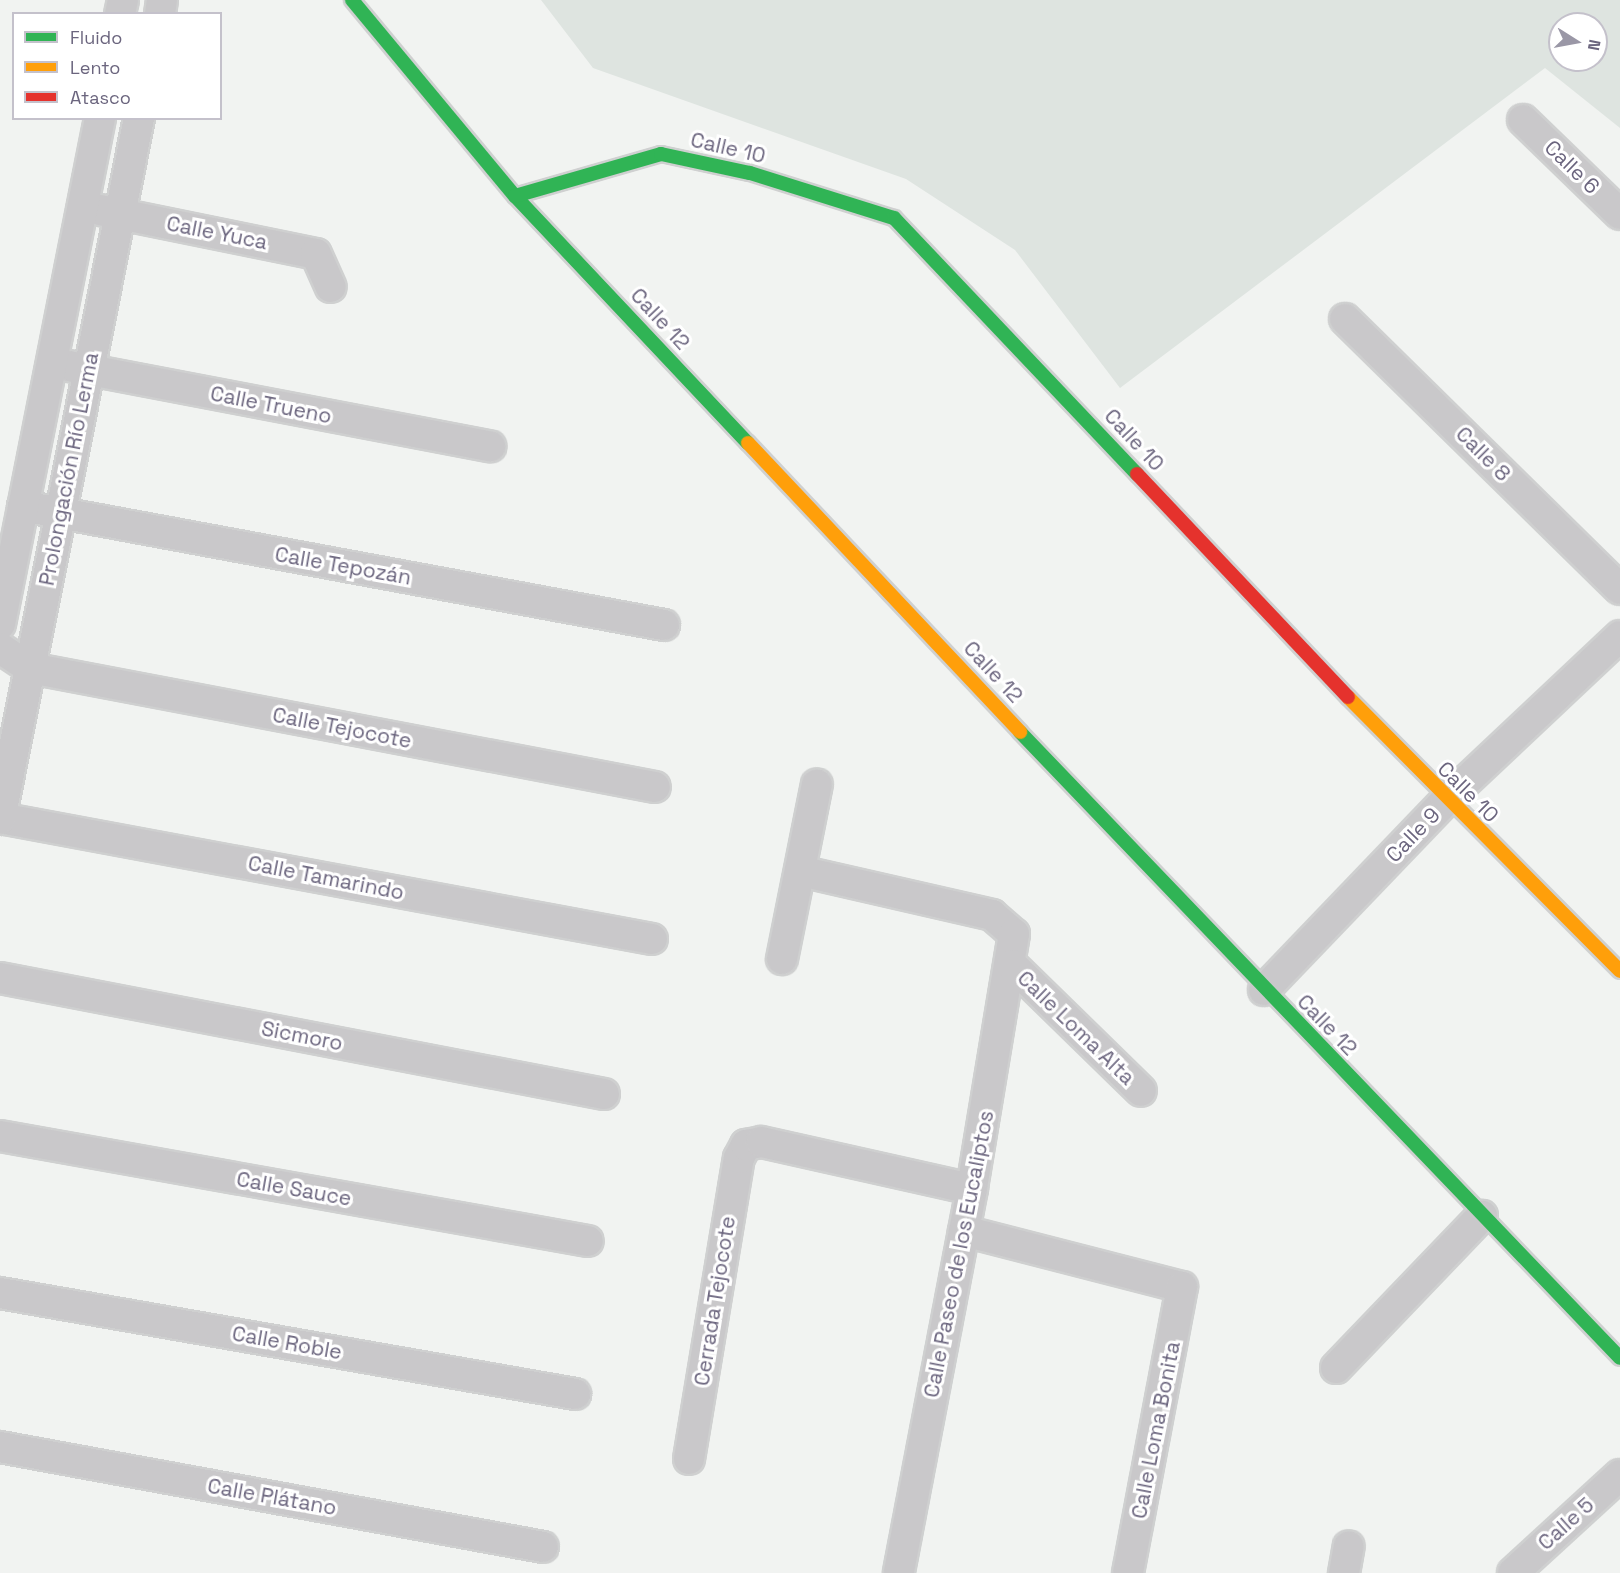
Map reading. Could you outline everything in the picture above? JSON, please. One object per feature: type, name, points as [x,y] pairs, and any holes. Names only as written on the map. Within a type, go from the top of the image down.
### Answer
[{"type":"street","name":"Calle 12","points":[[352,0],[515,196],[1264,990],[1620,1358]]},
{"type":"street","name":"Prolongación Río Lerma","points":[[0,624],[100,120]]},
{"type":"street","name":"Prolongación Río Lerma","points":[[0,818],[139,120]]},
{"type":"street","name":"Calle 6","points":[[1523,120],[1620,214]]},
{"type":"street","name":"Calle 10","points":[[515,196],[661,154],[750,172],[894,218],[1446,800],[1620,971]]},
{"type":"street","name":"Calle Yuca","points":[[82,206],[316,254],[331,287]]},
{"type":"street","name":"Calle 8","points":[[1345,319],[1620,589]]},
{"type":"street","name":"Calle Trueno","points":[[51,363],[490,446]]},
{"type":"street","name":"Calle Tepozán","points":[[23,506],[60,515],[664,625]]},
{"type":"street","name":"Calle 9","points":[[1264,990],[1446,800],[1620,636]]},
{"type":"street","points":[[0,648],[30,668]]},
{"type":"street","name":"Calle Tejocote","points":[[30,668],[655,787]]},
{"type":"street","points":[[782,959],[817,784]]},
{"type":"street","name":"Calle Tamarindo","points":[[0,818],[652,939]]},
{"type":"street","name":"Calle Paseo de los Eucaliptos","points":[[800,871],[992,915],[1014,934],[1012,965],[972,1189],[899,1573]]},
{"type":"street","name":"Calle Loma Alta","points":[[1012,965],[1141,1091]]},
{"type":"street","name":"Sicmoro","points":[[0,978],[604,1094]]},
{"type":"street","name":"Calle Sauce","points":[[0,1136],[588,1241]]},
{"type":"street","name":"Cerrada Tejocote","points":[[689,1459],[739,1158],[746,1145],[761,1142],[972,1189]]},
{"type":"street","points":[[1336,1368],[1482,1216]]},
{"type":"street","name":"Calle Loma Bonita","points":[[964,1231],[1182,1287],[1128,1573]]},
{"type":"street","name":"Calle Roble","points":[[0,1293],[575,1394]]},
{"type":"street","name":"Calle Plátano","points":[[0,1447],[543,1547]]},
{"type":"street","name":"Calle 5","points":[[1513,1573],[1620,1475]]},
{"type":"shaded area","points":[[541,0],[1620,0],[1620,128],[1550,72],[1608,72],[1608,12],[1548,12],[1548,70],[1545,68],[1120,388],[1015,250],[906,179],[593,68]]},
{"type":"traffic: fast","points":[[352,0],[515,196],[748,443]]},
{"type":"traffic: fast","points":[[515,196],[661,154],[750,173],[894,218],[1137,474]]},
{"type":"traffic: fast","points":[[1020,732],[1620,1358]]},
{"type":"traffic: slow","points":[[748,443],[1020,732]]},
{"type":"traffic: slow","points":[[1348,697],[1620,971]]},
{"type":"traffic: jam","points":[[1137,474],[1348,697]]}]
